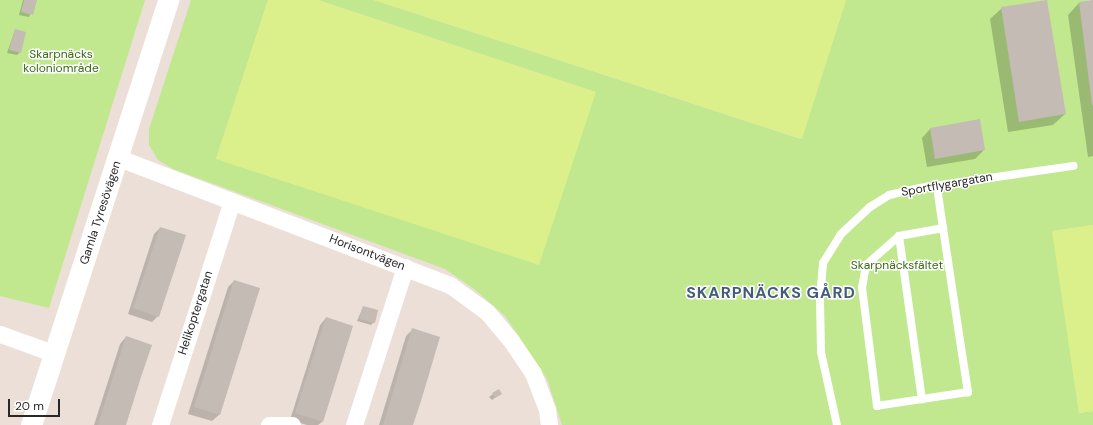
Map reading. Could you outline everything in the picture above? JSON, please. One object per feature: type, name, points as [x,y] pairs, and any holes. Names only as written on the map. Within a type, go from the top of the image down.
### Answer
[{"type":"street","name":"Gamla Tyresövägen","points":[[31,425],[56,354],[168,0]]},
{"type":"street","name":"Horisontvägen","points":[[119,158],[450,285],[487,312],[510,339],[533,373],[547,409],[549,425]]},
{"type":"street","name":"Helikoptergatan","points":[[160,425],[232,201]]},
{"type":"street","points":[[354,425],[405,267]]},
{"type":"street","points":[[0,334],[56,354]]},
{"type":"street","points":[[269,425],[292,425]]},
{"type":"lane","name":"Sportflygargatan","points":[[837,425],[822,352],[820,298],[823,263],[840,234],[870,207],[889,195],[1073,166]]},
{"type":"lane","points":[[937,187],[968,392],[877,406],[862,288],[866,265],[899,236],[943,228]]},
{"type":"lane","points":[[899,236],[922,399]]},
{"type":"green space","name":"Skarpnäcks koloniområde","points":[[0,0],[145,0],[49,308],[0,296]]},
{"type":"green space","name":"Skarpnäcksfältet","points":[[191,0],[268,0],[216,159],[595,92],[318,0],[374,0],[801,139],[846,0],[1093,0],[1093,225],[1053,231],[1079,413],[1093,411],[1093,425],[562,425],[547,379],[505,316],[474,289],[445,269],[173,169],[158,160],[149,145],[149,129]]},
{"type":"green space","points":[[268,0],[318,0],[596,92],[539,265],[216,159]]},
{"type":"green space","points":[[374,0],[846,0],[802,139]]},
{"type":"green space","points":[[1093,225],[1093,411],[1079,413],[1052,231]]},
{"type":"building","points":[[24,0],[37,0],[33,15],[21,12]]},
{"type":"building","points":[[1047,0],[1066,114],[1019,122],[1001,7]]},
{"type":"building","points":[[1093,0],[1093,105],[1092,105],[1079,2]]},
{"type":"building","points":[[15,29],[26,32],[21,53],[9,50]]},
{"type":"building","points":[[980,119],[985,150],[935,159],[930,128]]},
{"type":"building","points":[[160,227],[186,235],[159,317],[133,308]]},
{"type":"building","points":[[234,280],[260,288],[220,415],[194,407]]},
{"type":"building","points":[[363,306],[378,310],[375,323],[359,319]]},
{"type":"building","points":[[326,317],[353,326],[323,422],[295,413]]},
{"type":"building","points":[[412,328],[440,337],[421,401],[413,425],[383,425]]},
{"type":"building","points":[[126,336],[152,345],[126,425],[98,425]]},
{"type":"building","points":[[499,389],[502,394],[495,398],[492,393]]},
{"type":"district","name":"SKARPNÄCKS GÅRD","points":[[771,293]]}]
